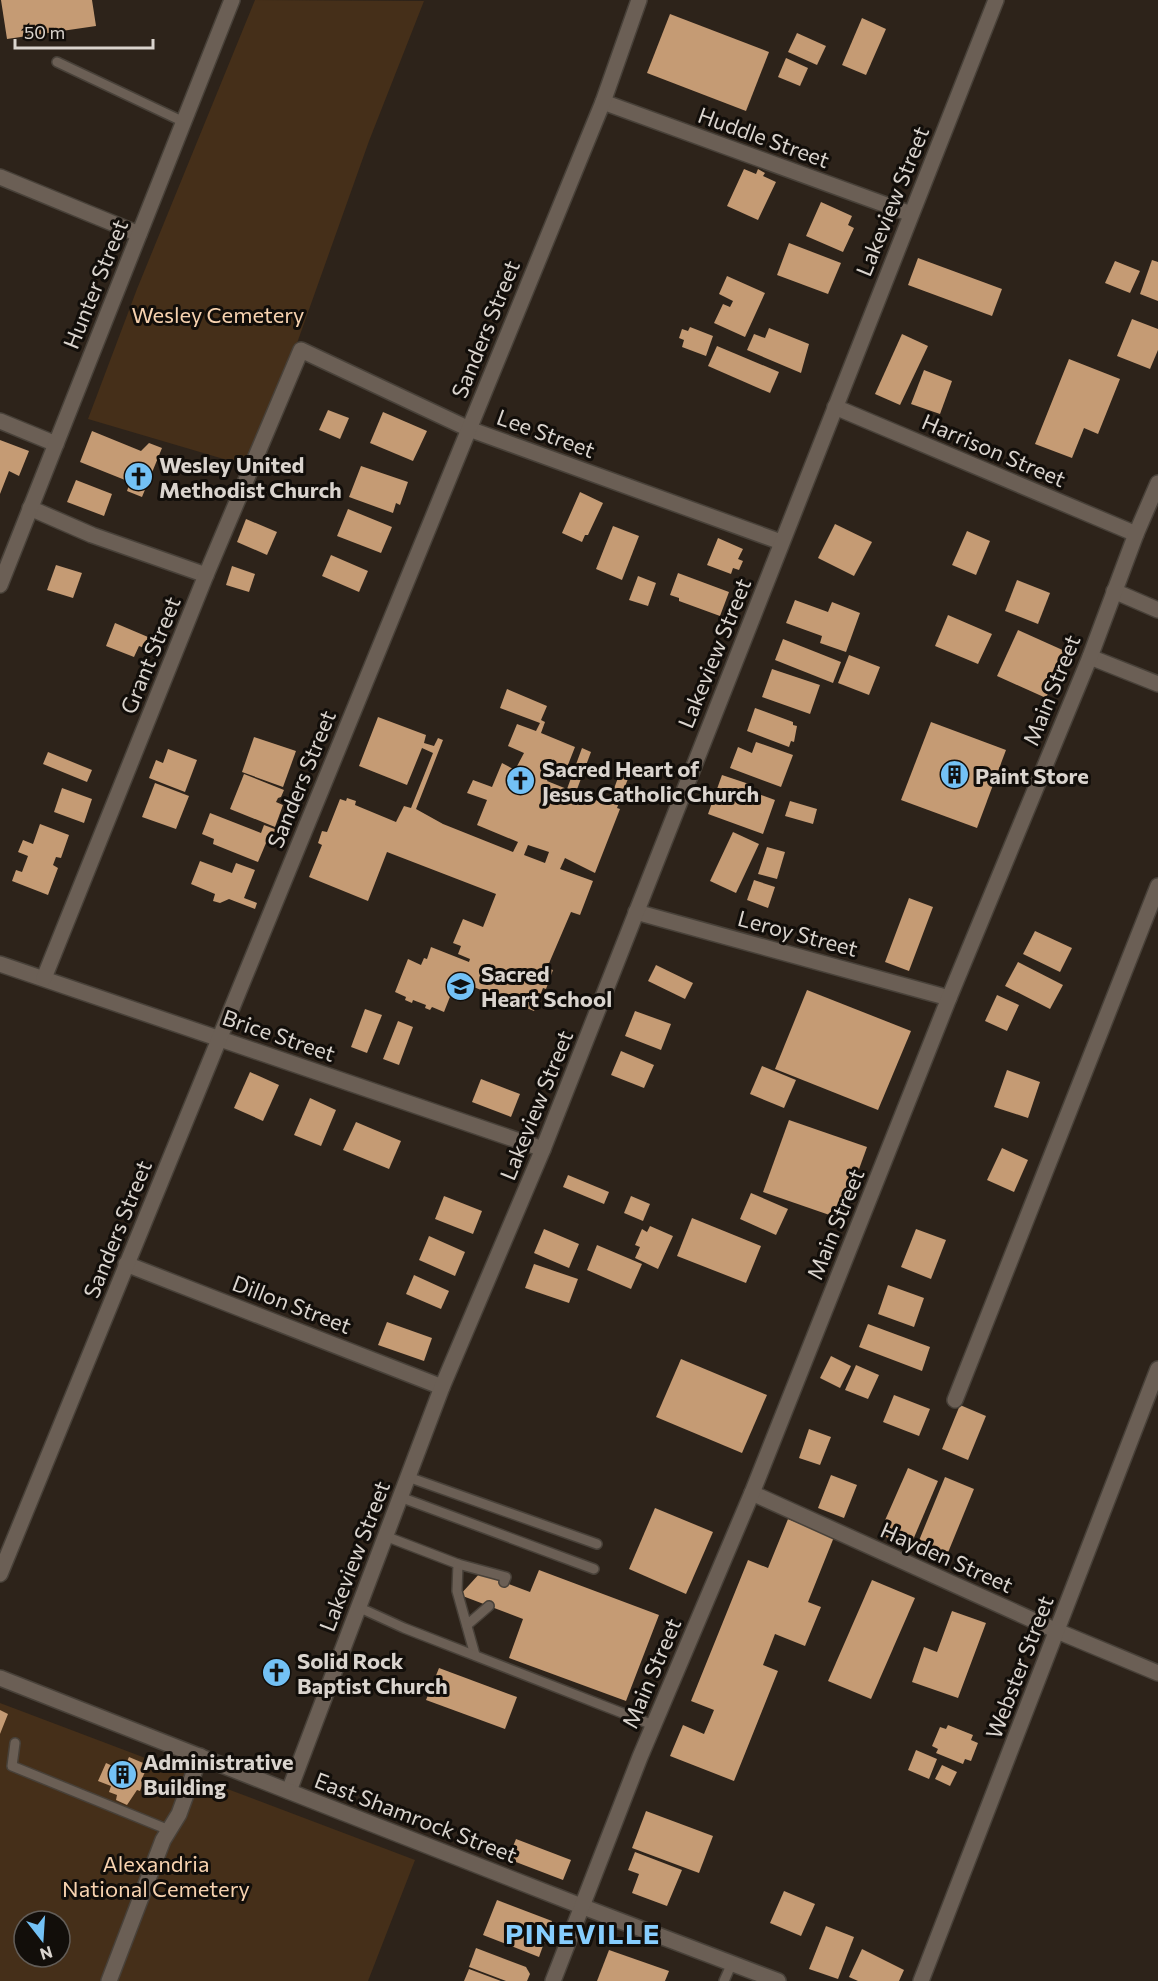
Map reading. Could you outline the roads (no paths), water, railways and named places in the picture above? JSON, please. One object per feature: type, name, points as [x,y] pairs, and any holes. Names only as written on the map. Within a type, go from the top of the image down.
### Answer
[{"type":"street","name":"Hunter Street","points":[[0,585],[3,566],[56,444],[232,0]]},
{"type":"street","name":"Sanders Street","points":[[0,1574],[603,102],[639,0]]},
{"type":"street","name":"Lakeview Street","points":[[289,1791],[442,1386],[543,1149],[996,0]]},
{"type":"street","name":"Huddle Street","points":[[603,102],[911,214]]},
{"type":"street","points":[[0,177],[139,234]]},
{"type":"street","name":"Lee Street","points":[[301,350],[469,429],[781,542]]},
{"type":"street","name":"Grant Street","points":[[44,978],[206,575],[301,350]]},
{"type":"street","name":"Harrison Street","points":[[835,407],[1136,534]]},
{"type":"street","points":[[0,421],[56,444]]},
{"type":"street","name":"Main Street","points":[[553,1981],[653,1725],[752,1493],[949,998],[1090,657],[1136,534],[1158,483]]},
{"type":"street","points":[[30,508],[92,535],[206,575]]},
{"type":"street","points":[[1114,591],[1158,610]]},
{"type":"street","points":[[1090,657],[1158,684]]},
{"type":"street","points":[[955,1400],[1158,886]]},
{"type":"street","name":"Leroy Street","points":[[636,912],[949,998]]},
{"type":"street","name":"Brice Street","points":[[0,964],[543,1149]]},
{"type":"street","name":"Dillon Street","points":[[126,1264],[442,1386]]},
{"type":"street","name":"Webster Street","points":[[921,1981],[1158,1369]]},
{"type":"street","name":"Hayden Street","points":[[752,1493],[1057,1631],[1158,1674]]},
{"type":"street","name":"East Shamrock Street","points":[[0,1678],[778,1981]]},
{"type":"street","points":[[109,1981],[163,1840],[179,1814],[200,1756]]},
{"type":"lane","points":[[57,62],[184,122]]},
{"type":"lane","points":[[408,1477],[597,1544]]},
{"type":"lane","points":[[400,1497],[594,1569]]},
{"type":"lane","points":[[385,1536],[458,1564],[506,1577],[504,1582]]},
{"type":"lane","points":[[458,1564],[457,1592],[476,1655]]},
{"type":"lane","points":[[467,1625],[489,1606]]},
{"type":"lane","points":[[358,1607],[404,1628],[653,1725]]},
{"type":"lane","points":[[15,1743],[12,1766],[169,1830]]},
{"type":"lane","points":[[724,1981],[732,1963]]},
{"type":"place","name":"Wesley United Methodist Church","points":[[138,477]]},
{"type":"place","name":"Paint Store","points":[[954,775]]},
{"type":"place","name":"Sacred Heart of Jesus Catholic Church","points":[[521,781]]},
{"type":"place","name":"Sacred Heart School","points":[[460,986]]},
{"type":"place","name":"Solid Rock Baptist Church","points":[[276,1673]]},
{"type":"place","name":"Administrative Building","points":[[122,1774]]},
{"type":"district","name":"PINEVILLE","points":[[583,1933]]},
{"type":"park label","name":"Wesley Cemetery","points":[[218,314]]},
{"type":"park label","name":"Alexandria National Cemetery","points":[[156,1876]]}]
